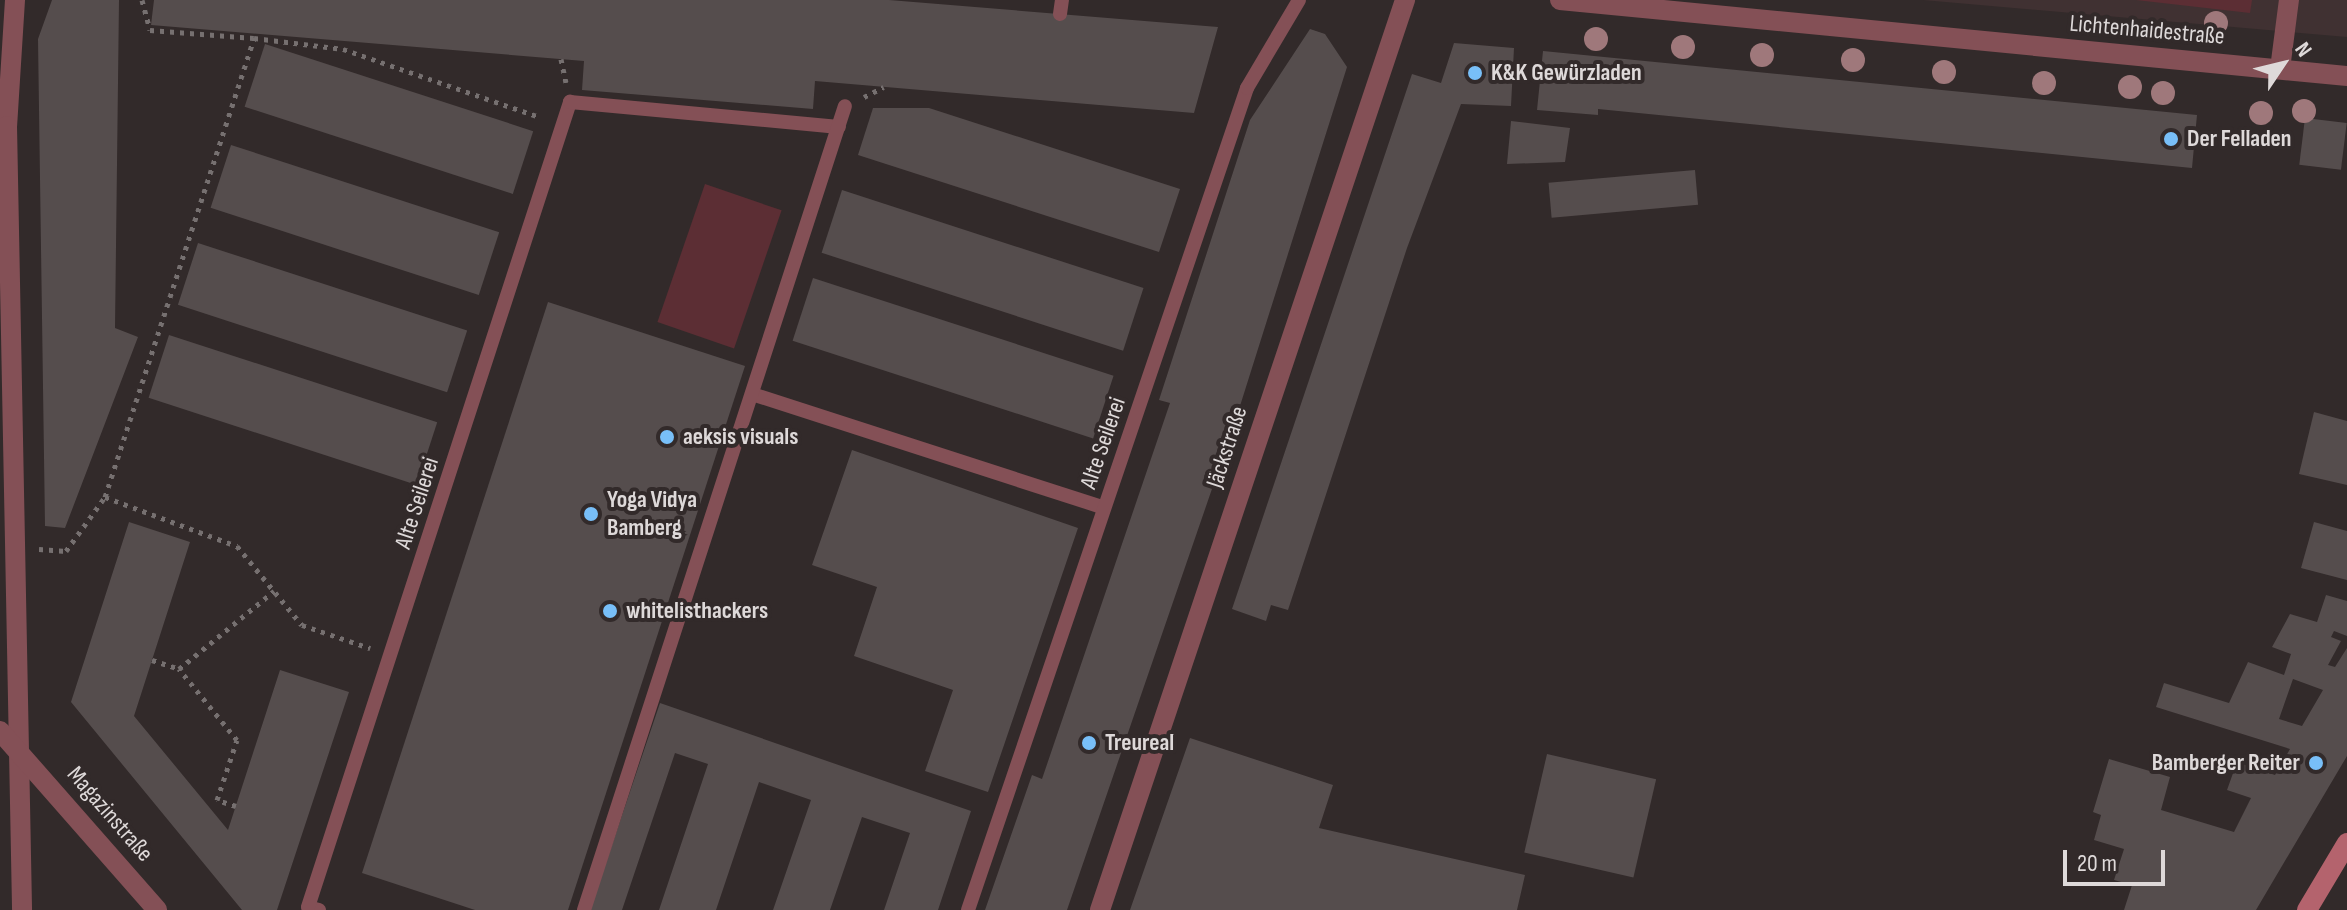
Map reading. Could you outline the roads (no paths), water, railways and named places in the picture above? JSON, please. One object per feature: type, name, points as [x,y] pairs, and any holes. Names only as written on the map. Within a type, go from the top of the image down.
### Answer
[{"type":"main road","points":[[2307,910],[2347,843]]},
{"type":"street","points":[[15,0],[7,126],[22,754],[22,910]]},
{"type":"street","name":"Jäckstraße","points":[[1100,910],[1405,0]]},
{"type":"street","name":"Lichtenhaidestraße","points":[[1560,0],[2347,76]]},
{"type":"street","points":[[2280,69],[2289,0]]},
{"type":"street","points":[[0,471],[15,446]]},
{"type":"street","name":"Magazinstraße","points":[[0,731],[157,910]]},
{"type":"lane","name":"Alte Seilerei","points":[[968,910],[1247,88],[1299,0]]},
{"type":"lane","name":"Alte Seilerei","points":[[311,909],[570,102],[839,127]]},
{"type":"lane","points":[[584,910],[845,106]]},
{"type":"lane","points":[[752,394],[1104,508]]},
{"type":"place","name":"K&K Gewürzladen","points":[[1475,73]]},
{"type":"place","name":"Der Felladen","points":[[2171,139]]},
{"type":"place","name":"aeksis visuals","points":[[667,437]]},
{"type":"place","name":"Yoga Vidya Bamberg","points":[[591,514]]},
{"type":"place","name":"whitelisthackers","points":[[610,611]]},
{"type":"place","name":"Treureal","points":[[1089,743]]},
{"type":"place","name":"Bamberger Reiter","points":[[2316,763]]}]
